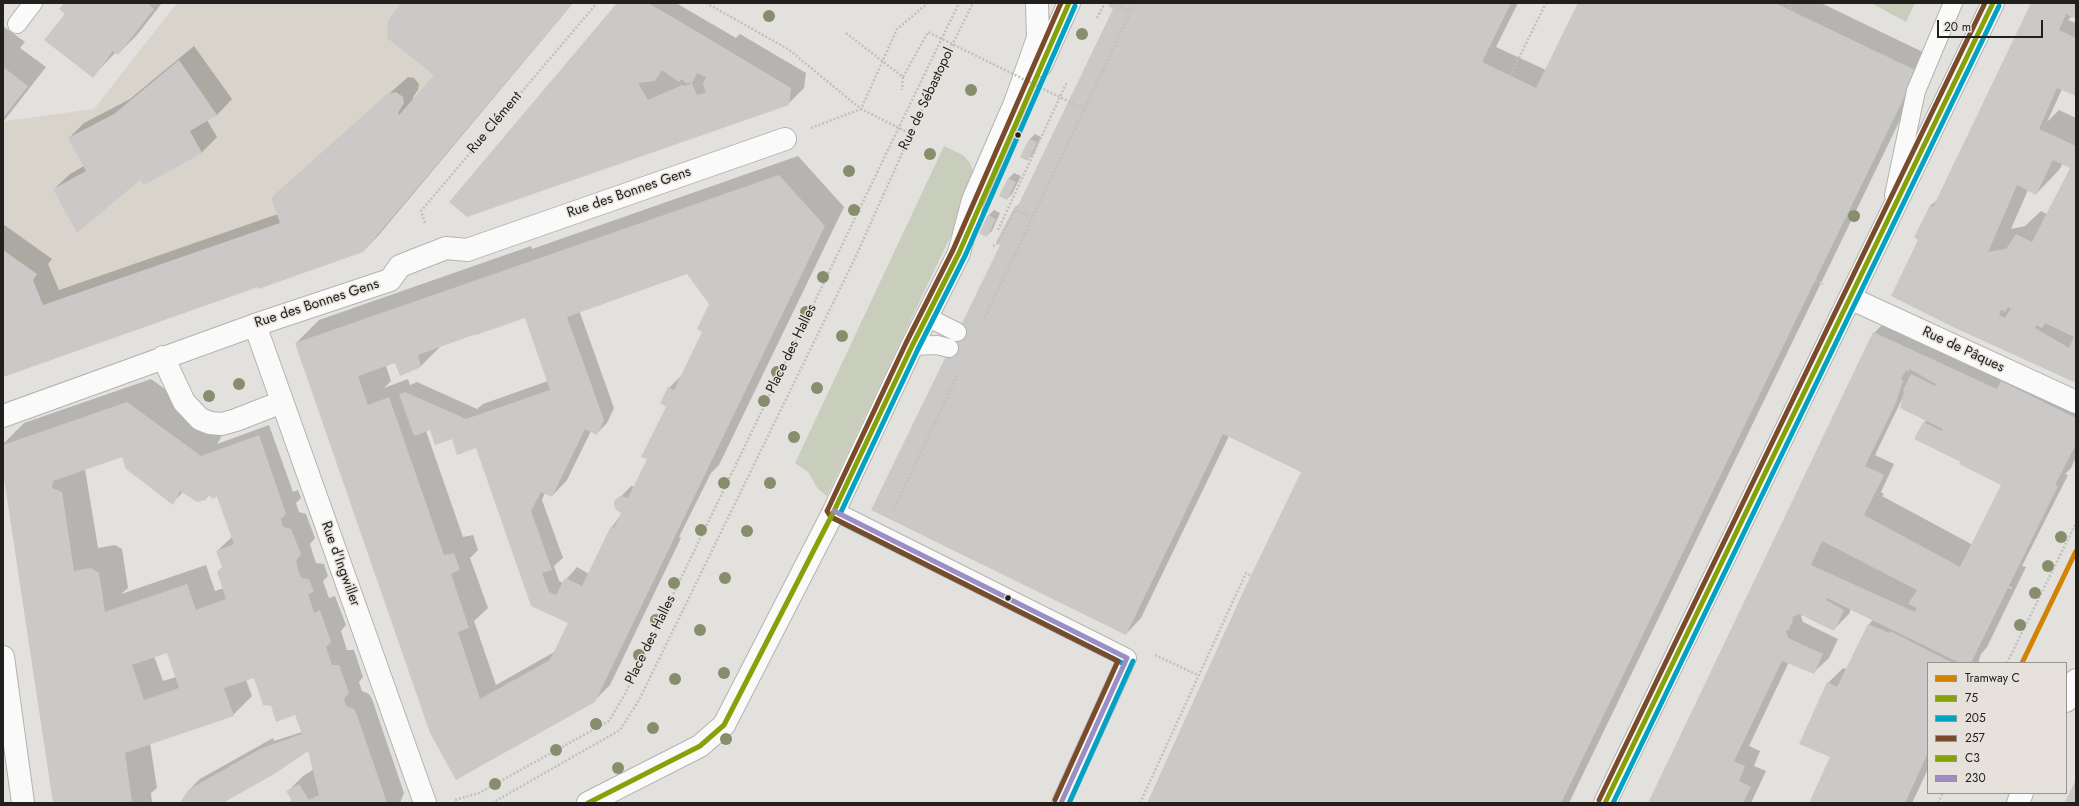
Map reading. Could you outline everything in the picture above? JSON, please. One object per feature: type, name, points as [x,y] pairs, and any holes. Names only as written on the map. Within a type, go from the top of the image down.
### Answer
[{"type":"street","points":[[959,253],[973,200],[1015,103],[1038,38],[1037,3]]},
{"type":"street","points":[[588,803],[677,760],[700,746],[724,725],[834,511],[912,346],[959,253],[1069,3]]},
{"type":"street","points":[[1605,803],[1993,3]]},
{"type":"street","name":"Rue des Bonnes Gens","points":[[3,416],[163,357],[390,280],[400,266],[436,251],[446,248],[467,250],[785,138]]},
{"type":"street","name":"Rue de Pâques","points":[[1850,298],[2076,402]]},
{"type":"street","name":"Rue d'Ingwiller","points":[[255,325],[425,803]]},
{"type":"street","points":[[163,357],[184,402],[200,419],[210,424],[222,424],[236,420],[282,402]]},
{"type":"street","points":[[3,657],[23,803]]},
{"type":"street","points":[[2067,699],[2076,680]]},
{"type":"lane","points":[[17,24],[32,3]]},
{"type":"lane","points":[[1889,219],[1916,91],[1952,3]]},
{"type":"lane","points":[[912,346],[937,345],[953,340],[927,317]]},
{"type":"lane","points":[[834,511],[1127,658],[1061,803]]},
{"type":"path","name":"Rue Clément","points":[[436,251],[421,211],[597,3]]},
{"type":"path","points":[[706,3],[788,49],[861,109],[911,134]]},
{"type":"path","points":[[785,138],[861,109],[897,29],[928,3]]},
{"type":"path","name":"Place des Halles","points":[[450,801],[479,793],[609,721],[625,694],[959,3]]},
{"type":"path","name":"Rue de Sébastopol","points":[[882,196],[973,3]]},
{"type":"path","points":[[1113,3],[1131,12]]},
{"type":"path","points":[[981,325],[1135,3]]},
{"type":"path","points":[[1510,76],[1546,3]]},
{"type":"path","points":[[1789,3],[1791,11]]},
{"type":"path","points":[[902,90],[903,77],[928,32],[1084,109]]},
{"type":"path","points":[[846,33],[903,77]]},
{"type":"path","name":"Place des Halles","points":[[492,803],[620,730],[642,693],[855,258],[882,196]]},
{"type":"path","points":[[998,243],[1015,210],[1032,218]]},
{"type":"path","points":[[889,518],[961,368]]},
{"type":"path","points":[[2007,662],[2076,524]]},
{"type":"path","points":[[1140,803],[1246,572],[1251,576]]},
{"type":"path","points":[[1148,651],[1198,675]]},
{"type":"path","points":[[1938,803],[1942,794]]},
{"type":"shaded area","points":[[177,3],[573,3],[363,252],[258,289],[257,287],[3,377],[3,124],[5,121],[94,109]]},
{"type":"green space","points":[[1871,3],[1915,3],[1906,22]]},
{"type":"green space","points":[[944,146],[963,155],[970,163],[975,176],[973,189],[827,496],[818,489],[808,472],[795,463]]},
{"type":"building","points":[[64,3],[151,3],[149,5],[154,9],[118,55],[113,51],[93,78],[44,40],[65,14],[59,9]]},
{"type":"building","points":[[401,3],[573,3],[363,252],[258,289],[258,287],[3,377],[3,250],[37,274],[33,280],[43,305],[280,223],[271,198],[387,94],[396,92],[403,97],[404,103],[398,113],[399,115],[434,75],[387,38],[388,20]]},
{"type":"building","points":[[617,3],[648,3],[791,88],[789,105],[467,217],[449,202]],"holes":[[[662,70],[679,82],[681,79],[686,83],[692,83],[685,86],[682,85],[648,100],[638,83],[655,81]],[[697,73],[706,77],[703,84],[706,93],[697,95],[692,83]]]},
{"type":"building","points":[[1110,3],[1511,3],[1482,62],[1536,88],[1578,3],[1775,3],[1917,71],[1561,803],[1147,803],[1244,590],[1301,472],[1223,434],[1126,635],[871,510],[1000,245],[996,242],[1015,206],[1017,208],[1113,9],[1108,6]]},
{"type":"building","points":[[2031,3],[2076,3],[2076,19],[2066,14],[2059,30],[2076,38],[2076,96],[2057,88],[2039,129],[2076,146],[2076,383],[1953,327],[1891,296],[1918,240],[1914,237],[1930,206],[1933,207]],"holes":[[[2053,160],[2070,168],[2032,242],[2016,234],[2006,249],[1988,252],[2017,185],[2036,195]],[[2008,307],[2011,309],[2005,318],[1999,315],[2001,310],[2005,312]],[[2045,323],[2074,337],[2069,348],[2035,328],[2036,325],[2042,328]]]},
{"type":"building","points":[[179,60],[217,115],[190,131],[202,153],[144,185],[140,180],[77,233],[53,189],[86,171],[68,138],[114,114]]},
{"type":"building","points":[[3,67],[28,86],[3,118]]},
{"type":"building","points":[[1029,139],[1037,142],[1028,161],[1020,157]]},
{"type":"building","points":[[779,175],[825,226],[595,702],[456,780],[430,733],[295,343]],"holes":[[[687,274],[709,304],[697,329],[702,332],[674,390],[668,387],[660,403],[666,407],[641,457],[647,459],[628,498],[620,496],[614,501],[615,509],[621,513],[614,528],[611,526],[582,586],[565,578],[556,595],[549,592],[542,573],[552,570],[531,511],[541,492],[552,497],[585,429],[597,435],[604,420],[567,317]],[[525,318],[550,390],[466,419],[405,392],[399,394],[414,436],[430,430],[435,445],[452,439],[457,455],[476,448],[531,606],[568,623],[550,660],[480,699],[458,632],[469,628],[451,574],[460,570],[454,553],[444,555],[389,397],[368,405],[358,376],[395,363],[400,376],[421,367],[418,355],[475,334],[476,335]]]},
{"type":"building","points":[[1008,178],[1016,182],[1007,200],[999,196]]},
{"type":"building","points":[[988,215],[996,219],[987,237],[979,233]]},
{"type":"building","points":[[1873,332],[1997,389],[2001,381],[2076,418],[2076,444],[2055,485],[2058,486],[1971,662],[1958,662],[1827,598],[1826,600],[1844,610],[1834,631],[1799,614],[1792,617],[1793,620],[1789,630],[1786,630],[1788,638],[1823,654],[1814,674],[1782,661],[1734,761],[1745,766],[1739,781],[1751,787],[1743,803],[1648,803]],"holes":[[[1910,369],[1936,384],[1935,386],[1911,374],[1903,390],[1900,408],[1943,429],[1942,431],[1923,422],[1914,439],[1961,462],[1959,464],[2001,485],[1960,567],[1864,515],[1884,475],[1865,466],[1895,405],[1903,381],[1901,379],[1906,370],[1908,372]],[[1822,541],[1917,590],[1908,604],[1917,608],[1915,612],[1811,565]]]},
{"type":"building","points":[[127,402],[201,456],[259,435],[286,514],[281,519],[283,527],[291,529],[301,554],[296,561],[301,578],[309,579],[314,592],[308,594],[314,613],[320,610],[331,642],[326,647],[332,665],[339,665],[349,693],[344,698],[346,706],[354,709],[357,715],[387,803],[293,803],[286,791],[299,784],[309,800],[319,795],[308,751],[276,773],[223,803],[180,803],[188,790],[262,748],[302,734],[295,715],[276,722],[271,706],[263,705],[254,678],[224,688],[234,716],[125,753],[132,803],[53,803],[3,472],[3,445]],"holes":[[[122,457],[126,469],[173,505],[180,491],[197,502],[205,500],[209,494],[212,499],[217,497],[234,544],[216,551],[222,567],[217,572],[226,599],[196,610],[187,584],[105,612],[99,573],[91,568],[74,571],[62,492],[52,488],[53,481]],[[167,653],[179,688],[144,700],[132,665]]]},
{"type":"building","points":[[1868,624],[1889,633],[1890,631],[1951,662],[1927,662],[1927,755],[1905,803],[1809,803],[1830,757],[1799,744],[1827,682],[1837,687]]},
{"type":"building","points":[[2076,779],[2076,803],[2064,803],[2069,794]]},
{"type":"tram line","name":"C","points":[[2022,662],[2076,551]]},
{"type":"transit line","name":"257","points":[[1055,800],[1118,661],[831,517],[827,511],[906,343],[953,250],[1061,3]]},
{"type":"transit line","name":"C3","points":[[588,803],[700,746],[724,725],[834,511],[912,346],[959,253],[1069,3]]},
{"type":"transit line","name":"257","points":[[1599,800],[1985,3]]},
{"type":"transit line","name":"75","points":[[1605,803],[1993,3]]},
{"type":"transit line","name":"205","points":[[840,514],[918,349],[965,256],[1075,6]]},
{"type":"transit line","name":"205","points":[[1613,803],[1999,6]]},
{"type":"transit line","name":"230","points":[[834,511],[1127,658]]},
{"type":"transit line","name":"205","points":[[831,517],[1124,664]]},
{"type":"transit line","name":"230","points":[[1061,803],[1127,658]]},
{"type":"transit line","name":"205","points":[[1069,803],[1133,661]]}]
